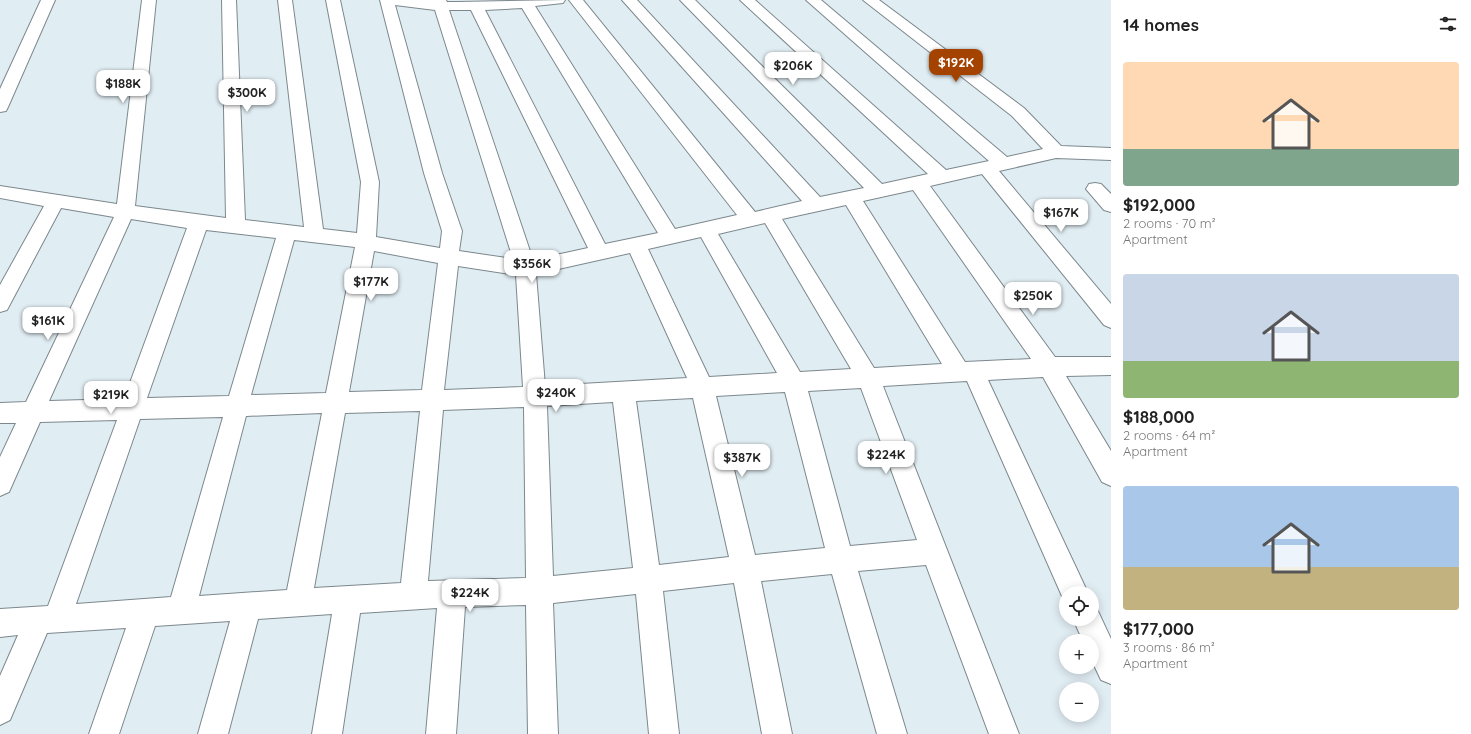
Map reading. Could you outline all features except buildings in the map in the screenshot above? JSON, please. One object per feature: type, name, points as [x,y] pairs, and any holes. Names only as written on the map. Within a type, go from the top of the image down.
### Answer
[{"type":"street","points":[[0,107],[48,0]]},
{"type":"street","points":[[0,484],[125,212],[149,0]]},
{"type":"street","points":[[229,0],[236,226]]},
{"type":"street","points":[[285,0],[314,234]]},
{"type":"street","points":[[298,603],[366,242],[370,182],[333,0]]},
{"type":"street","points":[[387,0],[433,172],[452,231],[432,400],[413,596]]},
{"type":"street","points":[[390,0],[476,6],[494,3],[526,3],[557,0]]},
{"type":"street","points":[[576,0],[760,217],[868,377],[1004,734]]},
{"type":"street","points":[[630,0],[816,205]]},
{"type":"street","points":[[688,0],[878,191]]},
{"type":"street","points":[[747,0],[942,177]]},
{"type":"street","points":[[813,0],[995,165],[1111,318]]},
{"type":"street","points":[[870,0],[1018,112],[1056,152]]},
{"type":"street","points":[[440,3],[526,269],[534,397],[542,734]]},
{"type":"street","points":[[526,3],[670,237]]},
{"type":"street","points":[[476,6],[600,253]]},
{"type":"street","points":[[0,192],[198,222],[314,234],[526,269],[1056,152],[1111,154]]},
{"type":"street","points":[[917,182],[1049,367],[1111,474]]},
{"type":"street","points":[[1095,189],[1111,205]]},
{"type":"street","points":[[851,197],[966,371],[1073,586]]},
{"type":"street","points":[[0,304],[56,201]]},
{"type":"street","points":[[0,710],[47,620],[132,409],[198,222]]},
{"type":"street","points":[[706,230],[794,382],[840,560],[892,734]]},
{"type":"street","points":[[181,610],[287,232]]},
{"type":"street","points":[[636,245],[702,387],[745,569],[777,734]]},
{"type":"street","points":[[0,413],[534,397],[966,371],[1111,366]]},
{"type":"street","points":[[623,392],[648,580],[664,734]]},
{"type":"street","points":[[0,623],[413,596],[539,591],[935,551]]},
{"type":"street","points":[[441,734],[452,594]]},
{"type":"street","points":[[327,734],[348,600]]},
{"type":"street","points":[[213,734],[248,606]]},
{"type":"street","points":[[104,734],[144,613]]},
{"type":"street","points":[[1090,626],[1111,670]]}]
